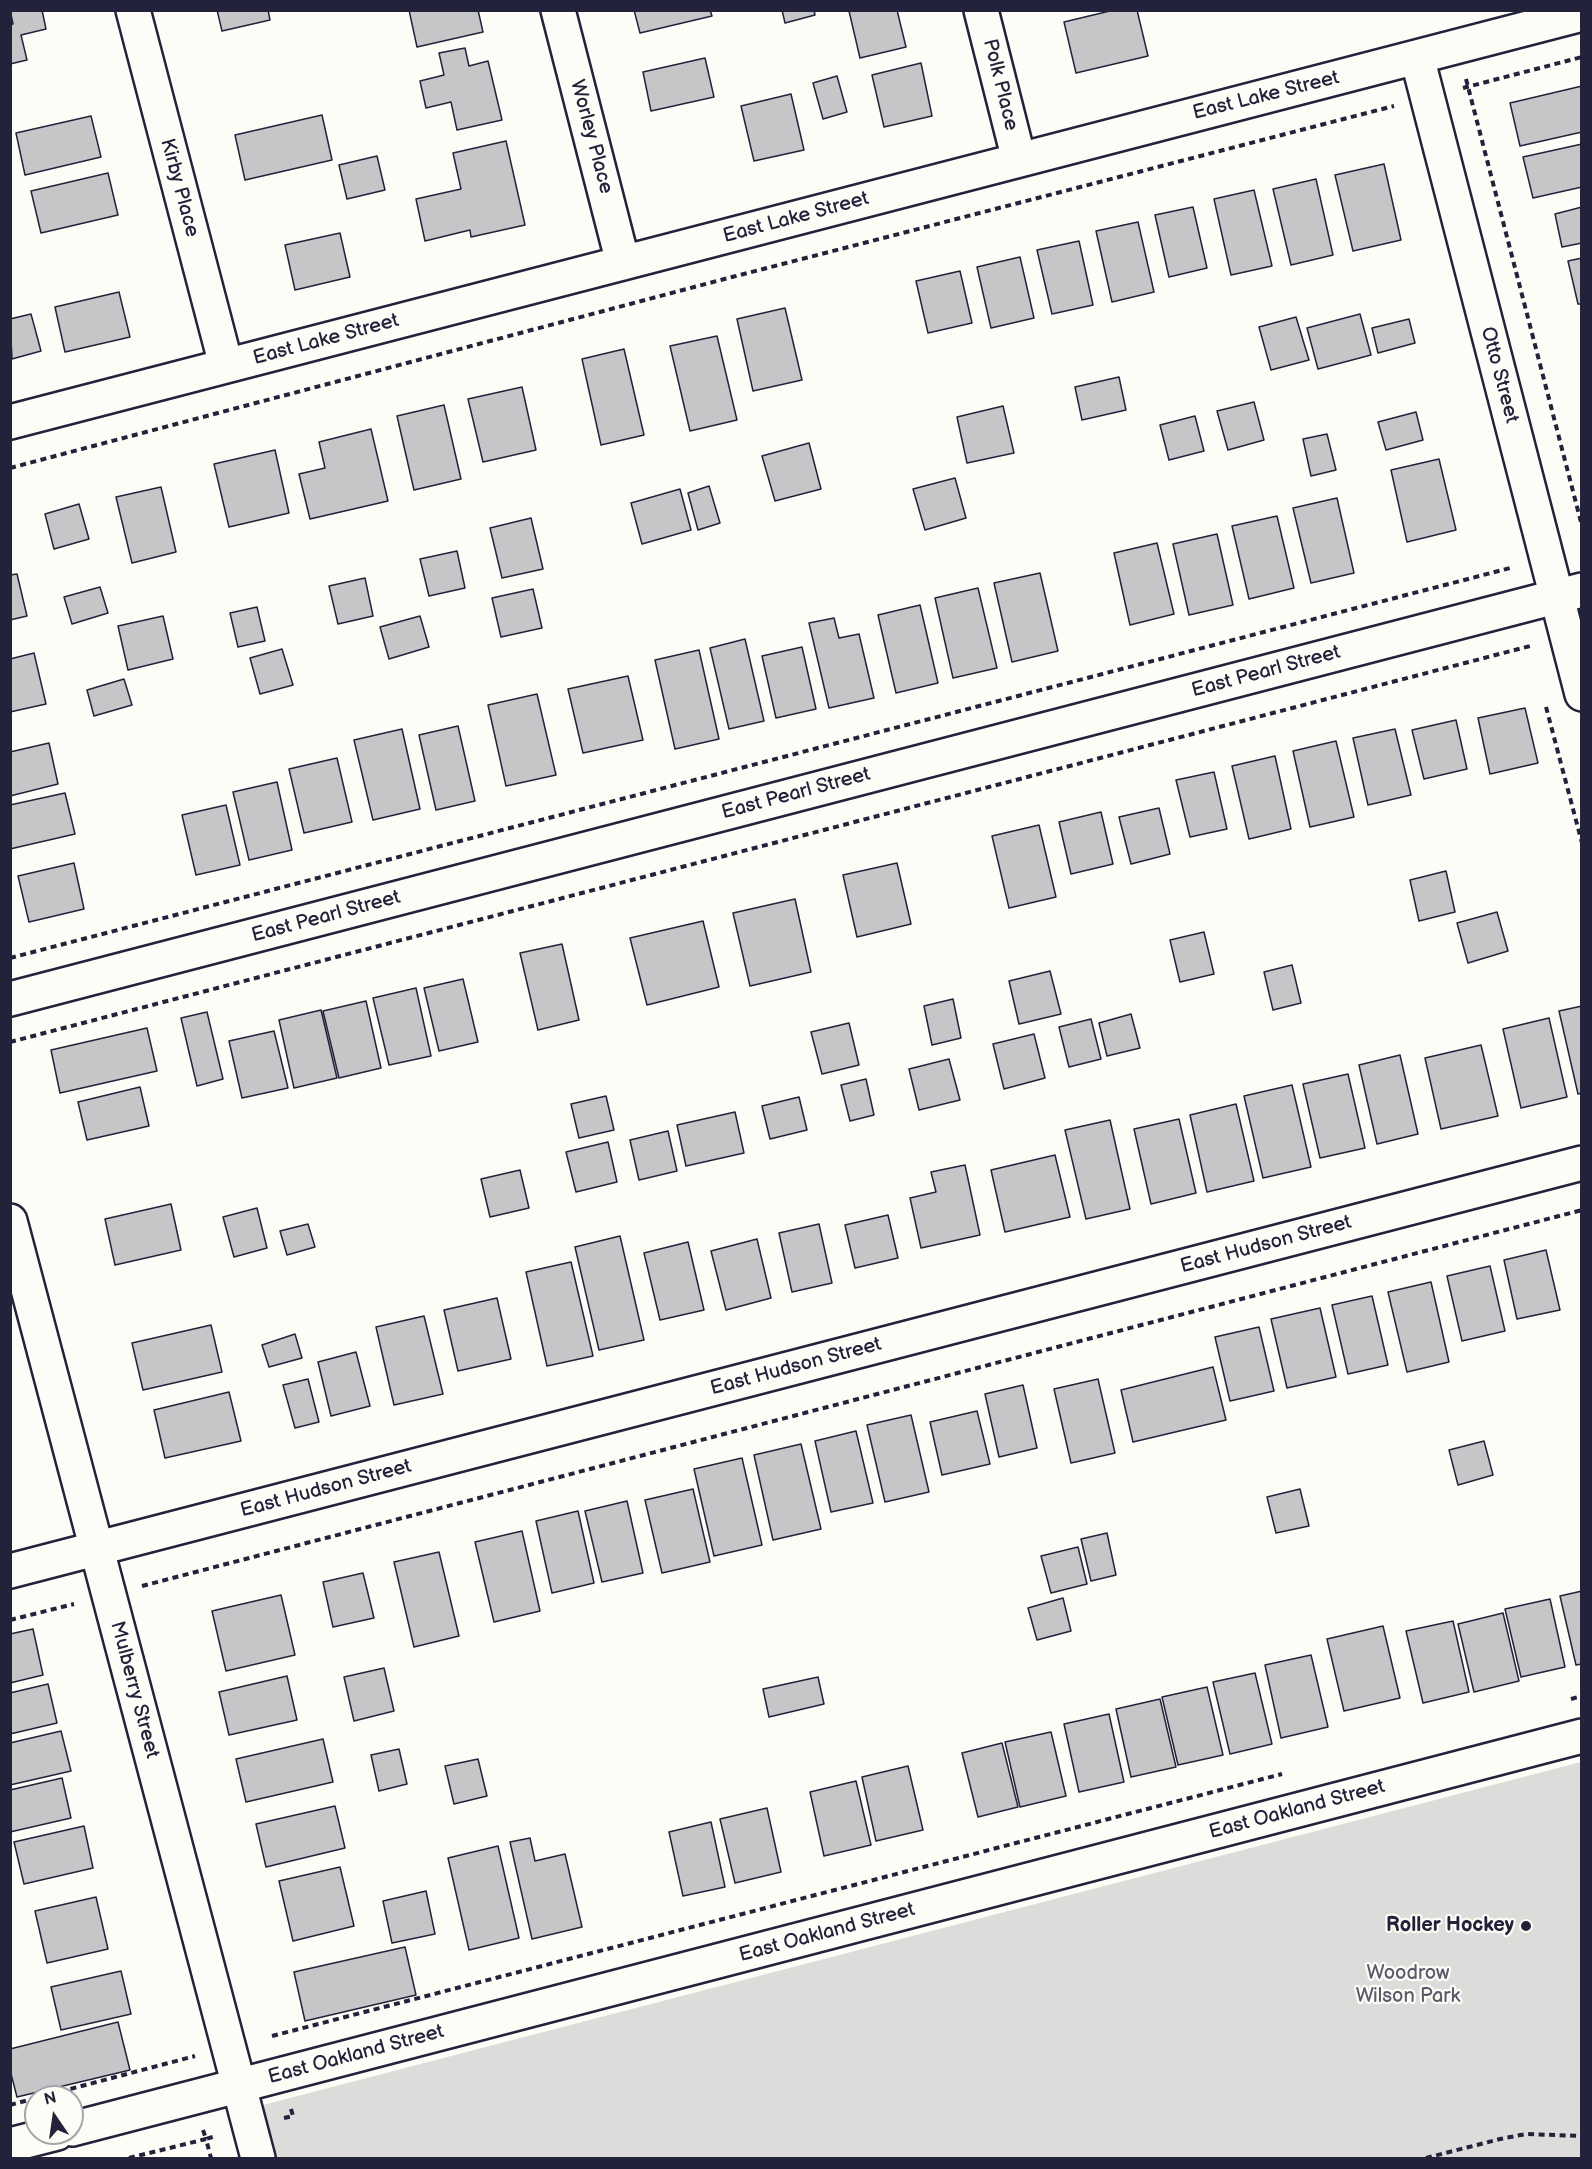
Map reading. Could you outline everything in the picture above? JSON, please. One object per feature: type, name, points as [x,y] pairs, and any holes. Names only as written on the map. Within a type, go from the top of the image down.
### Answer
[{"type":"street","name":"Kirby Place","points":[[133,10],[226,365]]},
{"type":"street","name":"Worley Place","points":[[558,10],[623,263]]},
{"type":"street","name":"Polk Place","points":[[981,10],[1019,160]]},
{"type":"street","name":"East Lake Street","points":[[10,422],[1458,46],[1499,22],[1581,14]]},
{"type":"street","name":"Otto Street","points":[[1417,57],[1546,558],[1569,593],[1567,636],[1581,694]]},
{"type":"street","name":"East Pearl Street","points":[[10,999],[1569,593]]},
{"type":"street","name":"East Hudson Street","points":[[10,1571],[1581,1163]]},
{"type":"street","name":"Mulberry Street","points":[[10,1221],[258,2158]]},
{"type":"street","name":"East Oakland Street","points":[[84,2126],[1581,1736]]},
{"type":"path","points":[[1458,46],[1581,526]]},
{"type":"path","points":[[10,468],[732,277],[1581,57]]},
{"type":"path","points":[[10,958],[1546,558]]},
{"type":"path","points":[[10,1042],[1567,636]]},
{"type":"path","points":[[10,1620],[1581,1210]]},
{"type":"path","points":[[1570,1699],[1581,1696]]},
{"type":"path","points":[[272,2036],[1292,1771]]},
{"type":"path","points":[[84,2086],[185,2059]]},
{"type":"path","points":[[1426,2158],[1526,2134],[1581,2136]]},
{"type":"path","points":[[129,2158],[206,2139],[211,2158]]},
{"type":"green space","name":"Woodrow Wilson Park","points":[[1581,1762],[1581,2158],[278,2158],[263,2105]]},
{"type":"building","points":[[10,10],[42,10],[46,29],[21,35],[27,60],[10,64],[10,25],[13,24]]},
{"type":"building","points":[[217,10],[268,10],[270,20],[222,31]]},
{"type":"building","points":[[409,10],[478,10],[483,32],[417,47]]},
{"type":"building","points":[[634,10],[710,10],[712,16],[640,33]]},
{"type":"building","points":[[782,10],[814,10],[815,15],[785,23]]},
{"type":"building","points":[[897,10],[906,47],[860,58],[849,11]]},
{"type":"building","points":[[1114,10],[1137,10],[1148,56],[1076,73],[1064,22]]},
{"type":"building","points":[[465,48],[469,66],[488,61],[502,120],[457,130],[451,102],[426,108],[420,81],[444,75],[439,53]]},
{"type":"building","points":[[705,58],[714,97],[651,111],[643,72]]},
{"type":"building","points":[[921,63],[932,116],[884,127],[872,75]]},
{"type":"building","points":[[837,76],[847,112],[823,119],[813,83]]},
{"type":"building","points":[[1582,86],[1582,132],[1520,146],[1510,103]]},
{"type":"building","points":[[791,94],[804,150],[754,161],[741,106]]},
{"type":"building","points":[[322,115],[332,160],[245,180],[235,135]]},
{"type":"building","points":[[91,116],[101,157],[25,175],[16,133]]},
{"type":"building","points":[[506,141],[525,225],[471,237],[470,230],[425,241],[416,199],[461,189],[453,153]]},
{"type":"building","points":[[1582,144],[1582,187],[1533,198],[1523,157]]},
{"type":"building","points":[[377,156],[385,190],[347,199],[339,165]]},
{"type":"building","points":[[1384,164],[1401,240],[1353,251],[1335,175]]},
{"type":"building","points":[[108,173],[118,215],[41,233],[31,191]]},
{"type":"building","points":[[1316,179],[1333,255],[1291,265],[1273,189]]},
{"type":"building","points":[[1254,190],[1272,266],[1231,275],[1214,199]]},
{"type":"building","points":[[1193,207],[1207,268],[1169,277],[1155,215]]},
{"type":"building","points":[[1582,207],[1582,243],[1562,247],[1555,214]]},
{"type":"building","points":[[1138,222],[1154,292],[1112,302],[1096,231]]},
{"type":"building","points":[[340,233],[350,277],[295,290],[285,245]]},
{"type":"building","points":[[1079,241],[1093,305],[1052,314],[1037,250]]},
{"type":"building","points":[[1020,257],[1034,318],[991,328],[977,267]]},
{"type":"building","points":[[1582,258],[1582,304],[1578,304],[1568,261]]},
{"type":"building","points":[[960,271],[972,323],[928,333],[916,281]]},
{"type":"building","points":[[119,292],[130,337],[65,352],[55,307]]},
{"type":"building","points":[[785,308],[802,380],[753,391],[737,319]]},
{"type":"building","points":[[31,314],[41,351],[12,359],[10,319]]},
{"type":"building","points":[[1360,314],[1371,355],[1318,369],[1307,328]]},
{"type":"building","points":[[1296,317],[1309,360],[1271,370],[1259,327]]},
{"type":"building","points":[[1409,319],[1415,343],[1378,353],[1372,328]]},
{"type":"building","points":[[717,336],[737,420],[690,431],[670,346]]},
{"type":"building","points":[[624,349],[644,435],[601,445],[582,359]]},
{"type":"building","points":[[1119,377],[1126,410],[1082,420],[1075,387]]},
{"type":"building","points":[[522,387],[536,450],[483,462],[468,399]]},
{"type":"building","points":[[1254,402],[1264,440],[1228,450],[1217,411]]},
{"type":"building","points":[[444,405],[461,479],[414,490],[397,416]]},
{"type":"building","points":[[1003,406],[1014,453],[967,463],[957,417]]},
{"type":"building","points":[[1416,412],[1423,440],[1386,450],[1378,422]]},
{"type":"building","points":[[1195,416],[1204,451],[1169,460],[1160,425]]},
{"type":"building","points":[[371,429],[388,501],[310,519],[299,474],[325,468],[319,442]]},
{"type":"building","points":[[1327,434],[1336,470],[1311,476],[1303,439]]},
{"type":"building","points":[[809,443],[821,489],[775,501],[762,456]]},
{"type":"building","points":[[275,450],[289,513],[229,527],[214,464]]},
{"type":"building","points":[[1439,459],[1456,530],[1407,542],[1391,470]]},
{"type":"building","points":[[955,478],[966,518],[925,530],[913,489]]},
{"type":"building","points":[[709,486],[720,523],[698,530],[688,493]]},
{"type":"building","points":[[161,487],[176,552],[132,563],[116,497]]},
{"type":"building","points":[[680,489],[691,530],[642,544],[631,503]]},
{"type":"building","points":[[1337,498],[1354,573],[1311,583],[1293,508]]},
{"type":"building","points":[[79,504],[89,539],[54,549],[45,514]]},
{"type":"building","points":[[1277,516],[1294,588],[1249,599],[1232,526]]},
{"type":"building","points":[[531,518],[543,569],[502,578],[490,528]]},
{"type":"building","points":[[1217,534],[1233,605],[1189,615],[1173,544]]},
{"type":"building","points":[[1157,543],[1174,614],[1130,625],[1114,553]]},
{"type":"building","points":[[457,551],[465,588],[429,596],[420,559]]},
{"type":"building","points":[[1040,573],[1058,651],[1012,662],[994,583]]},
{"type":"building","points":[[17,574],[27,616],[10,620],[10,575]]},
{"type":"building","points":[[365,578],[373,616],[338,624],[329,586]]},
{"type":"building","points":[[100,587],[108,613],[72,624],[64,597]]},
{"type":"building","points":[[978,588],[997,668],[953,678],[935,598]]},
{"type":"building","points":[[533,589],[542,628],[501,637],[492,598]]},
{"type":"building","points":[[920,605],[938,683],[896,693],[878,615]]},
{"type":"building","points":[[257,607],[265,641],[238,647],[230,613]]},
{"type":"building","points":[[163,616],[173,659],[128,670],[118,626]]},
{"type":"building","points":[[420,616],[429,647],[389,659],[380,627]]},
{"type":"building","points":[[834,618],[839,638],[859,634],[874,698],[829,708],[809,623]]},
{"type":"building","points":[[745,639],[764,721],[729,729],[710,648]]},
{"type":"building","points":[[802,647],[816,709],[776,718],[762,656]]},
{"type":"building","points":[[282,649],[293,685],[260,694],[250,658]]},
{"type":"building","points":[[699,650],[719,739],[675,749],[655,660]]},
{"type":"building","points":[[34,653],[46,704],[10,712],[10,659]]},
{"type":"building","points":[[628,676],[643,740],[583,753],[568,689]]},
{"type":"building","points":[[124,679],[132,705],[94,716],[87,690]]},
{"type":"building","points":[[537,694],[556,775],[506,786],[488,705]]},
{"type":"building","points":[[1525,708],[1538,763],[1490,774],[1478,718]]},
{"type":"building","points":[[1456,720],[1467,769],[1424,779],[1412,730]]},
{"type":"building","points":[[458,726],[475,801],[436,810],[419,735]]},
{"type":"building","points":[[402,729],[420,809],[373,820],[354,740]]},
{"type":"building","points":[[1395,729],[1411,795],[1368,805],[1353,738]]},
{"type":"building","points":[[1336,741],[1354,817],[1310,827],[1293,751]]},
{"type":"building","points":[[49,743],[58,784],[10,796],[10,752]]},
{"type":"building","points":[[1275,756],[1291,829],[1249,839],[1232,766]]},
{"type":"building","points":[[337,758],[352,822],[304,833],[289,769]]},
{"type":"building","points":[[1214,772],[1227,829],[1190,837],[1176,780]]},
{"type":"building","points":[[277,782],[292,850],[249,860],[233,792]]},
{"type":"building","points":[[65,793],[75,834],[10,849],[10,805]]},
{"type":"building","points":[[226,805],[240,865],[196,875],[182,815]]},
{"type":"building","points":[[1159,808],[1170,854],[1131,864],[1119,817]]},
{"type":"building","points":[[1101,812],[1113,864],[1071,874],[1059,822]]},
{"type":"building","points":[[1039,825],[1056,897],[1009,908],[992,836]]},
{"type":"building","points":[[74,863],[84,909],[29,922],[18,876]]},
{"type":"building","points":[[897,863],[911,924],[857,937],[843,875]]},
{"type":"building","points":[[1446,871],[1455,912],[1419,921],[1410,880]]},
{"type":"building","points":[[795,899],[811,972],[750,986],[733,913]]},
{"type":"building","points":[[1497,912],[1508,951],[1468,963],[1457,923]]},
{"type":"building","points":[[703,921],[719,987],[647,1005],[630,938]]},
{"type":"building","points":[[1204,932],[1214,974],[1180,982],[1170,940]]},
{"type":"building","points":[[562,944],[579,1020],[538,1030],[520,953]]},
{"type":"building","points":[[1292,965],[1301,1003],[1273,1010],[1264,972]]},
{"type":"building","points":[[1050,971],[1061,1014],[1019,1024],[1009,981]]},
{"type":"building","points":[[463,979],[478,1042],[439,1051],[424,988]]},
{"type":"building","points":[[416,988],[431,1056],[389,1065],[373,998]]},
{"type":"building","points":[[953,999],[961,1038],[932,1045],[924,1006]]},
{"type":"building","points":[[366,1001],[381,1068],[339,1078],[323,1011]]},
{"type":"building","points":[[1582,1006],[1582,1093],[1578,1094],[1559,1011]]},
{"type":"building","points":[[321,1010],[337,1078],[294,1088],[279,1020]]},
{"type":"building","points":[[207,1012],[223,1079],[197,1086],[181,1018]]},
{"type":"building","points":[[1131,1014],[1140,1048],[1107,1056],[1099,1023]]},
{"type":"building","points":[[1549,1018],[1567,1097],[1521,1108],[1503,1029]]},
{"type":"building","points":[[1091,1019],[1101,1059],[1069,1067],[1059,1027]]},
{"type":"building","points":[[849,1023],[859,1065],[822,1074],[811,1032]]},
{"type":"building","points":[[147,1028],[157,1071],[60,1093],[51,1050]]},
{"type":"building","points":[[274,1031],[288,1088],[242,1098],[229,1041]]},
{"type":"building","points":[[1034,1034],[1045,1078],[1004,1089],[993,1044]]},
{"type":"building","points":[[1481,1045],[1498,1116],[1441,1129],[1425,1058]]},
{"type":"building","points":[[1400,1055],[1418,1134],[1377,1144],[1359,1065]]},
{"type":"building","points":[[949,1059],[960,1100],[919,1110],[909,1069]]},
{"type":"building","points":[[1348,1074],[1365,1148],[1320,1158],[1303,1084]]},
{"type":"building","points":[[866,1079],[874,1115],[850,1121],[841,1085]]},
{"type":"building","points":[[1292,1085],[1311,1167],[1263,1178],[1244,1096]]},
{"type":"building","points":[[140,1087],[149,1126],[87,1140],[78,1102]]},
{"type":"building","points":[[606,1096],[614,1130],[579,1138],[571,1104]]},
{"type":"building","points":[[799,1097],[807,1130],[770,1139],[762,1106]]},
{"type":"building","points":[[1236,1104],[1254,1181],[1207,1192],[1190,1115]]},
{"type":"building","points":[[735,1112],[744,1153],[686,1166],[677,1125]]},
{"type":"building","points":[[1179,1119],[1196,1193],[1151,1204],[1134,1129]]},
{"type":"building","points":[[1110,1120],[1130,1209],[1086,1219],[1065,1130]]},
{"type":"building","points":[[668,1131],[677,1171],[639,1180],[630,1140]]},
{"type":"building","points":[[608,1142],[617,1182],[576,1192],[566,1152]]},
{"type":"building","points":[[1055,1155],[1070,1217],[1005,1232],[991,1170]]},
{"type":"building","points":[[965,1165],[980,1235],[921,1248],[910,1198],[936,1192],[931,1172]]},
{"type":"building","points":[[520,1170],[529,1208],[490,1217],[481,1179]]},
{"type":"building","points":[[171,1204],[181,1250],[115,1265],[105,1219]]},
{"type":"building","points":[[257,1208],[267,1248],[234,1257],[223,1217]]},
{"type":"building","points":[[888,1215],[898,1258],[855,1268],[845,1225]]},
{"type":"building","points":[[308,1224],[315,1247],[287,1255],[280,1231]]},
{"type":"building","points":[[819,1224],[832,1283],[792,1292],[779,1233]]},
{"type":"building","points":[[620,1236],[644,1340],[599,1350],[575,1247]]},
{"type":"building","points":[[757,1239],[771,1298],[726,1310],[711,1251]]},
{"type":"building","points":[[688,1242],[704,1310],[660,1320],[644,1253]]},
{"type":"building","points":[[1546,1250],[1560,1310],[1517,1319],[1504,1260]]},
{"type":"building","points":[[571,1262],[593,1356],[547,1366],[526,1272]]},
{"type":"building","points":[[1490,1266],[1505,1331],[1462,1341],[1447,1276]]},
{"type":"building","points":[[1431,1282],[1449,1362],[1407,1372],[1388,1292]]},
{"type":"building","points":[[1372,1296],[1388,1365],[1348,1374],[1332,1305]]},
{"type":"building","points":[[497,1298],[511,1359],[458,1371],[444,1310]]},
{"type":"building","points":[[1320,1308],[1336,1377],[1287,1388],[1271,1319]]},
{"type":"building","points":[[424,1316],[443,1394],[394,1405],[376,1327]]},
{"type":"building","points":[[211,1325],[222,1372],[143,1390],[132,1343]]},
{"type":"building","points":[[1259,1327],[1274,1391],[1230,1401],[1215,1337]]},
{"type":"building","points":[[295,1334],[302,1358],[269,1367],[262,1345]]},
{"type":"building","points":[[356,1352],[370,1406],[331,1416],[318,1362]]},
{"type":"building","points":[[1213,1367],[1226,1420],[1133,1442],[1121,1390]]},
{"type":"building","points":[[308,1379],[319,1422],[295,1428],[283,1385]]},
{"type":"building","points":[[1098,1379],[1115,1453],[1071,1463],[1054,1389]]},
{"type":"building","points":[[1023,1385],[1037,1448],[999,1457],[985,1394]]},
{"type":"building","points":[[229,1392],[241,1441],[165,1458],[154,1410]]},
{"type":"building","points":[[977,1411],[990,1464],[942,1475],[930,1422]]},
{"type":"building","points":[[911,1415],[929,1492],[885,1502],[867,1425]]},
{"type":"building","points":[[856,1431],[873,1503],[831,1512],[815,1441]]},
{"type":"building","points":[[1484,1441],[1493,1475],[1458,1485],[1449,1450]]},
{"type":"building","points":[[801,1444],[821,1529],[773,1540],[754,1455]]},
{"type":"building","points":[[742,1458],[762,1545],[714,1556],[694,1469]]},
{"type":"building","points":[[693,1489],[710,1562],[662,1573],[645,1500]]},
{"type":"building","points":[[1300,1489],[1309,1526],[1276,1533],[1267,1497]]},
{"type":"building","points":[[627,1501],[643,1573],[602,1582],[585,1511]]},
{"type":"building","points":[[578,1511],[594,1583],[552,1593],[536,1521]]},
{"type":"building","points":[[522,1531],[540,1611],[494,1622],[475,1542]]},
{"type":"building","points":[[1107,1533],[1116,1575],[1091,1581],[1081,1539]]},
{"type":"building","points":[[1078,1547],[1087,1584],[1051,1593],[1041,1556]]},
{"type":"building","points":[[439,1552],[459,1636],[414,1647],[394,1562]]},
{"type":"building","points":[[363,1573],[374,1618],[333,1627],[323,1582]]},
{"type":"building","points":[[1582,1591],[1582,1664],[1576,1665],[1560,1596]]},
{"type":"building","points":[[281,1595],[295,1655],[226,1671],[212,1611]]},
{"type":"building","points":[[1063,1598],[1071,1631],[1037,1640],[1028,1608]]},
{"type":"building","points":[[1550,1599],[1565,1667],[1521,1677],[1505,1609]]},
{"type":"building","points":[[1503,1613],[1519,1681],[1474,1692],[1458,1624]]},
{"type":"building","points":[[1453,1621],[1469,1692],[1423,1703],[1406,1631]]},
{"type":"building","points":[[1383,1626],[1400,1698],[1344,1711],[1327,1639]]},
{"type":"building","points":[[33,1629],[43,1675],[10,1683],[10,1634]]},
{"type":"building","points":[[1311,1655],[1328,1727],[1281,1738],[1265,1665]]},
{"type":"building","points":[[384,1668],[394,1711],[354,1721],[344,1677]]},
{"type":"building","points":[[1255,1673],[1272,1744],[1230,1754],[1213,1682]]},
{"type":"building","points":[[287,1676],[297,1720],[229,1735],[219,1692]]},
{"type":"building","points":[[818,1677],[824,1704],[769,1717],[763,1689]]},
{"type":"building","points":[[48,1684],[57,1723],[10,1734],[10,1693]]},
{"type":"building","points":[[1207,1687],[1223,1755],[1178,1765],[1162,1697]]},
{"type":"building","points":[[1160,1699],[1176,1767],[1131,1777],[1116,1709]]},
{"type":"building","points":[[1109,1714],[1124,1782],[1079,1792],[1064,1724]]},
{"type":"building","points":[[61,1731],[71,1771],[10,1785],[10,1743]]},
{"type":"building","points":[[1051,1732],[1066,1796],[1020,1807],[1005,1742]]},
{"type":"building","points":[[323,1739],[333,1782],[246,1802],[236,1759]]},
{"type":"building","points":[[1002,1743],[1018,1807],[978,1817],[962,1753]]},
{"type":"building","points":[[399,1749],[407,1784],[379,1791],[371,1755]]},
{"type":"building","points":[[478,1759],[487,1796],[454,1804],[445,1766]]},
{"type":"building","points":[[908,1766],[923,1830],[876,1841],[862,1777]]},
{"type":"building","points":[[62,1778],[71,1818],[10,1832],[10,1790]]},
{"type":"building","points":[[856,1781],[871,1845],[824,1856],[810,1792]]},
{"type":"building","points":[[335,1806],[345,1848],[266,1867],[256,1824]]},
{"type":"building","points":[[767,1808],[781,1872],[735,1883],[720,1819]]},
{"type":"building","points":[[711,1822],[725,1887],[683,1896],[669,1832]]},
{"type":"building","points":[[84,1826],[93,1868],[24,1884],[14,1842]]},
{"type":"building","points":[[530,1838],[535,1861],[565,1854],[582,1927],[532,1939],[510,1842]]},
{"type":"building","points":[[498,1846],[519,1938],[469,1950],[448,1858]]},
{"type":"building","points":[[340,1867],[354,1926],[293,1941],[279,1881]]},
{"type":"building","points":[[426,1891],[435,1934],[392,1943],[383,1901]]},
{"type":"building","points":[[96,1897],[108,1949],[47,1963],[35,1911]]},
{"type":"building","points":[[405,1947],[416,1995],[305,2021],[294,1972]]},
{"type":"building","points":[[121,1971],[131,2014],[61,2030],[51,1987]]},
{"type":"building","points":[[118,2022],[130,2070],[67,2085],[24,2085],[24,2095],[17,2097],[10,2070],[10,2049]]},
{"type":"place","name":"Roller Hockey","points":[[1526,1926]]}]
